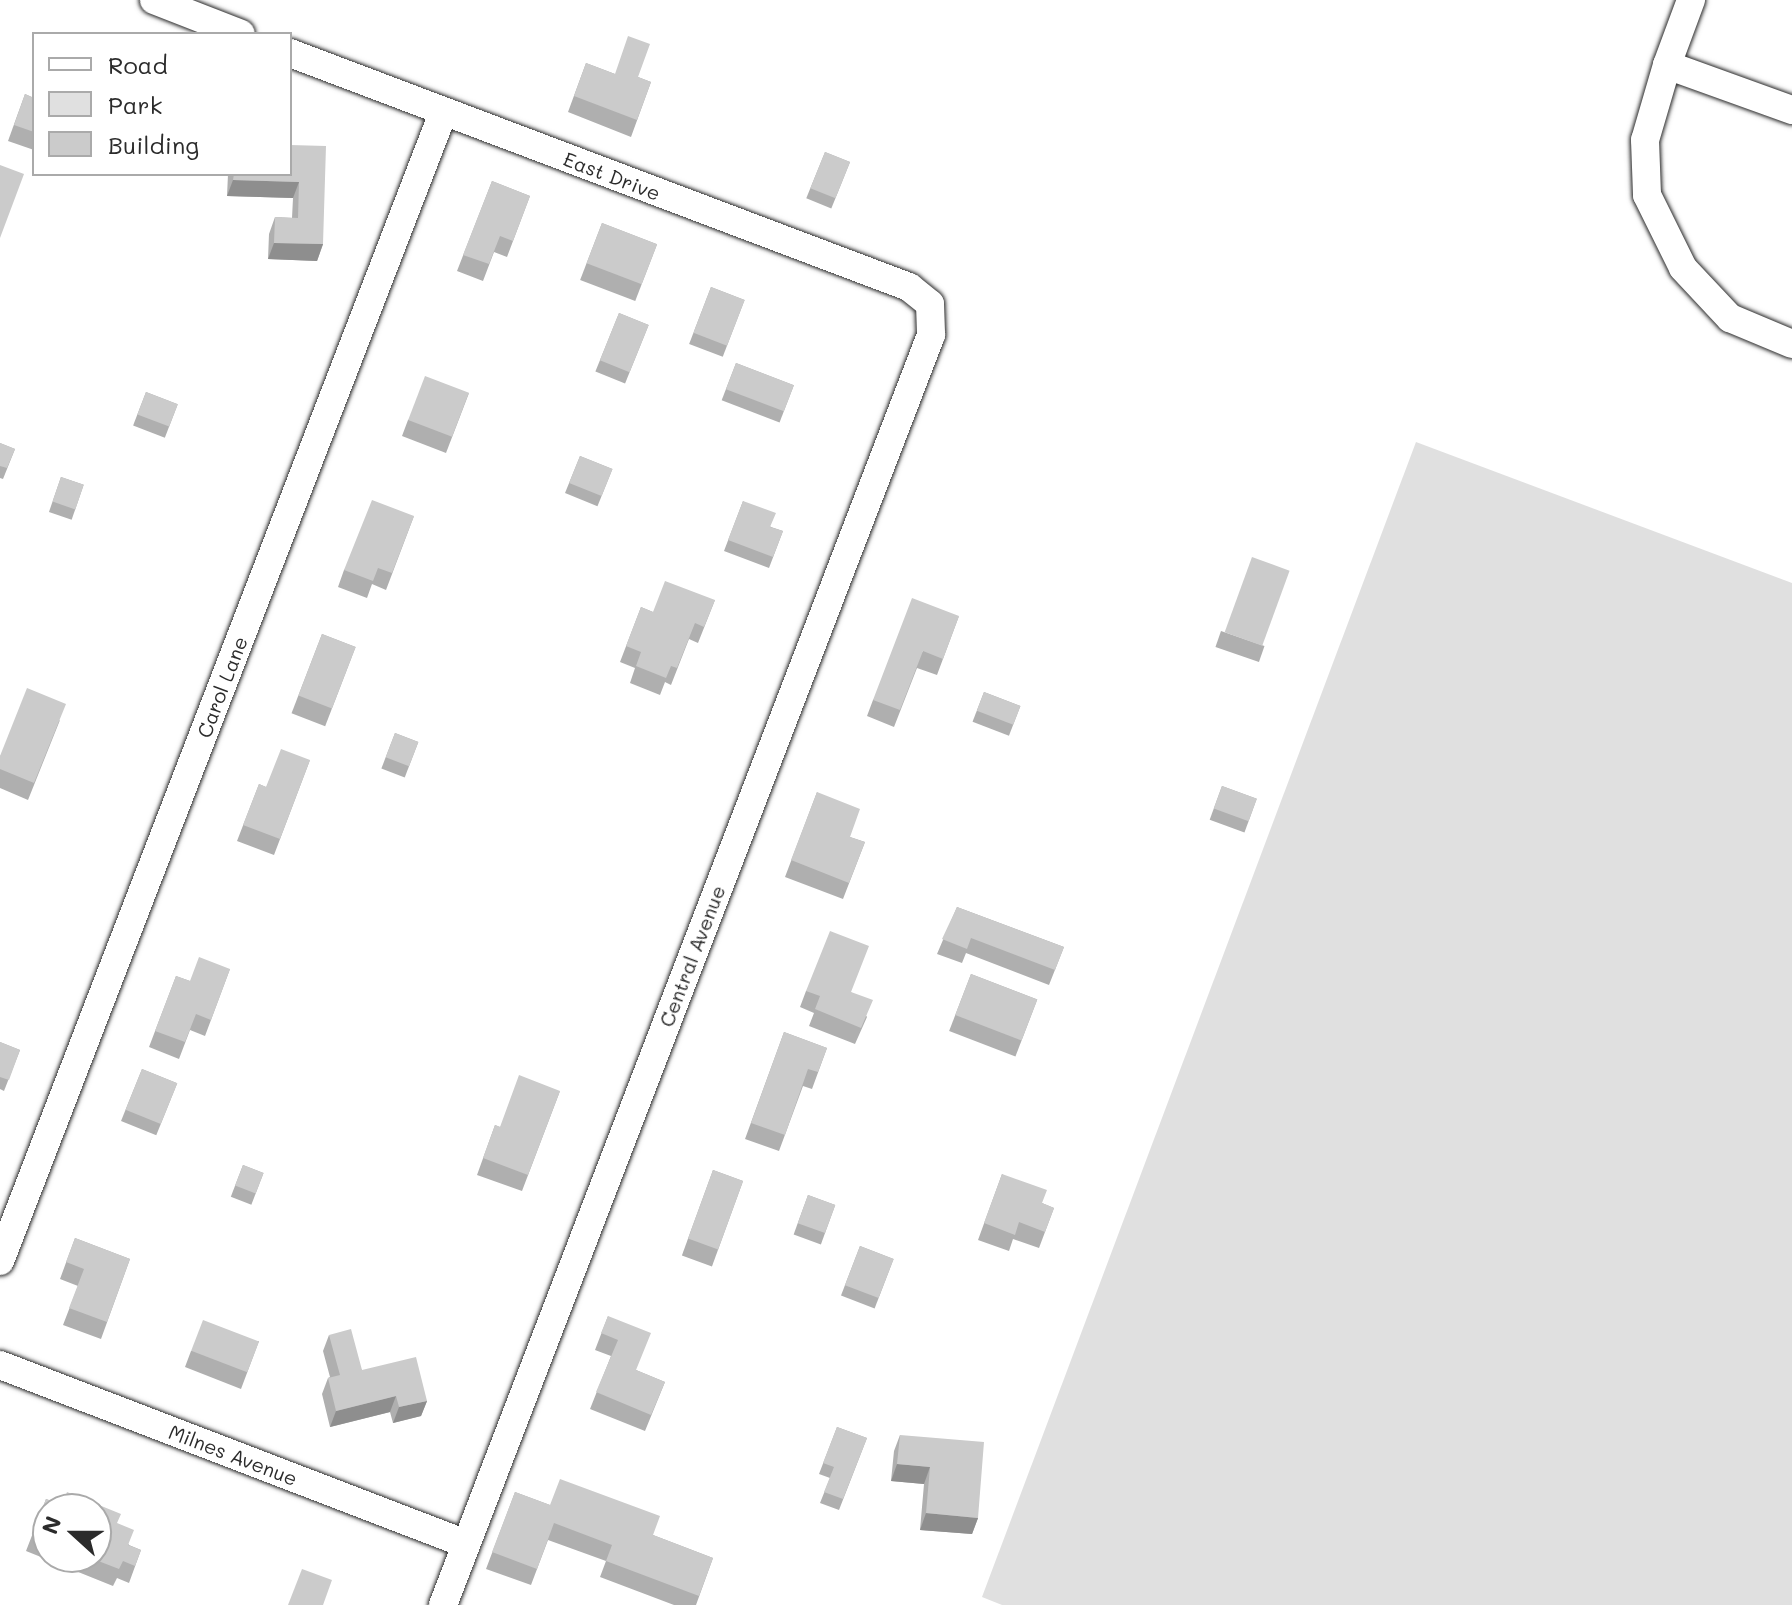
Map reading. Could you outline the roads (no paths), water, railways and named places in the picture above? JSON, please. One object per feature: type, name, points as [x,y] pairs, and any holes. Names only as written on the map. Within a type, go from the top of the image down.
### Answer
[{"type":"street","points":[[154,0],[236,32]]},
{"type":"street","points":[[1691,0],[1667,65],[1645,140],[1647,195],[1683,268],[1730,318],[1792,344]]},
{"type":"street","name":"East Drive","points":[[292,54],[909,287],[930,304]]},
{"type":"street","points":[[1667,65],[1792,110]]},
{"type":"street","name":"Carol Lane","points":[[0,1261],[443,113]]},
{"type":"street","name":"Central Avenue","points":[[443,1605],[931,335],[930,304]]},
{"type":"street","name":"Milnes Avenue","points":[[0,1365],[466,1544]]}]
